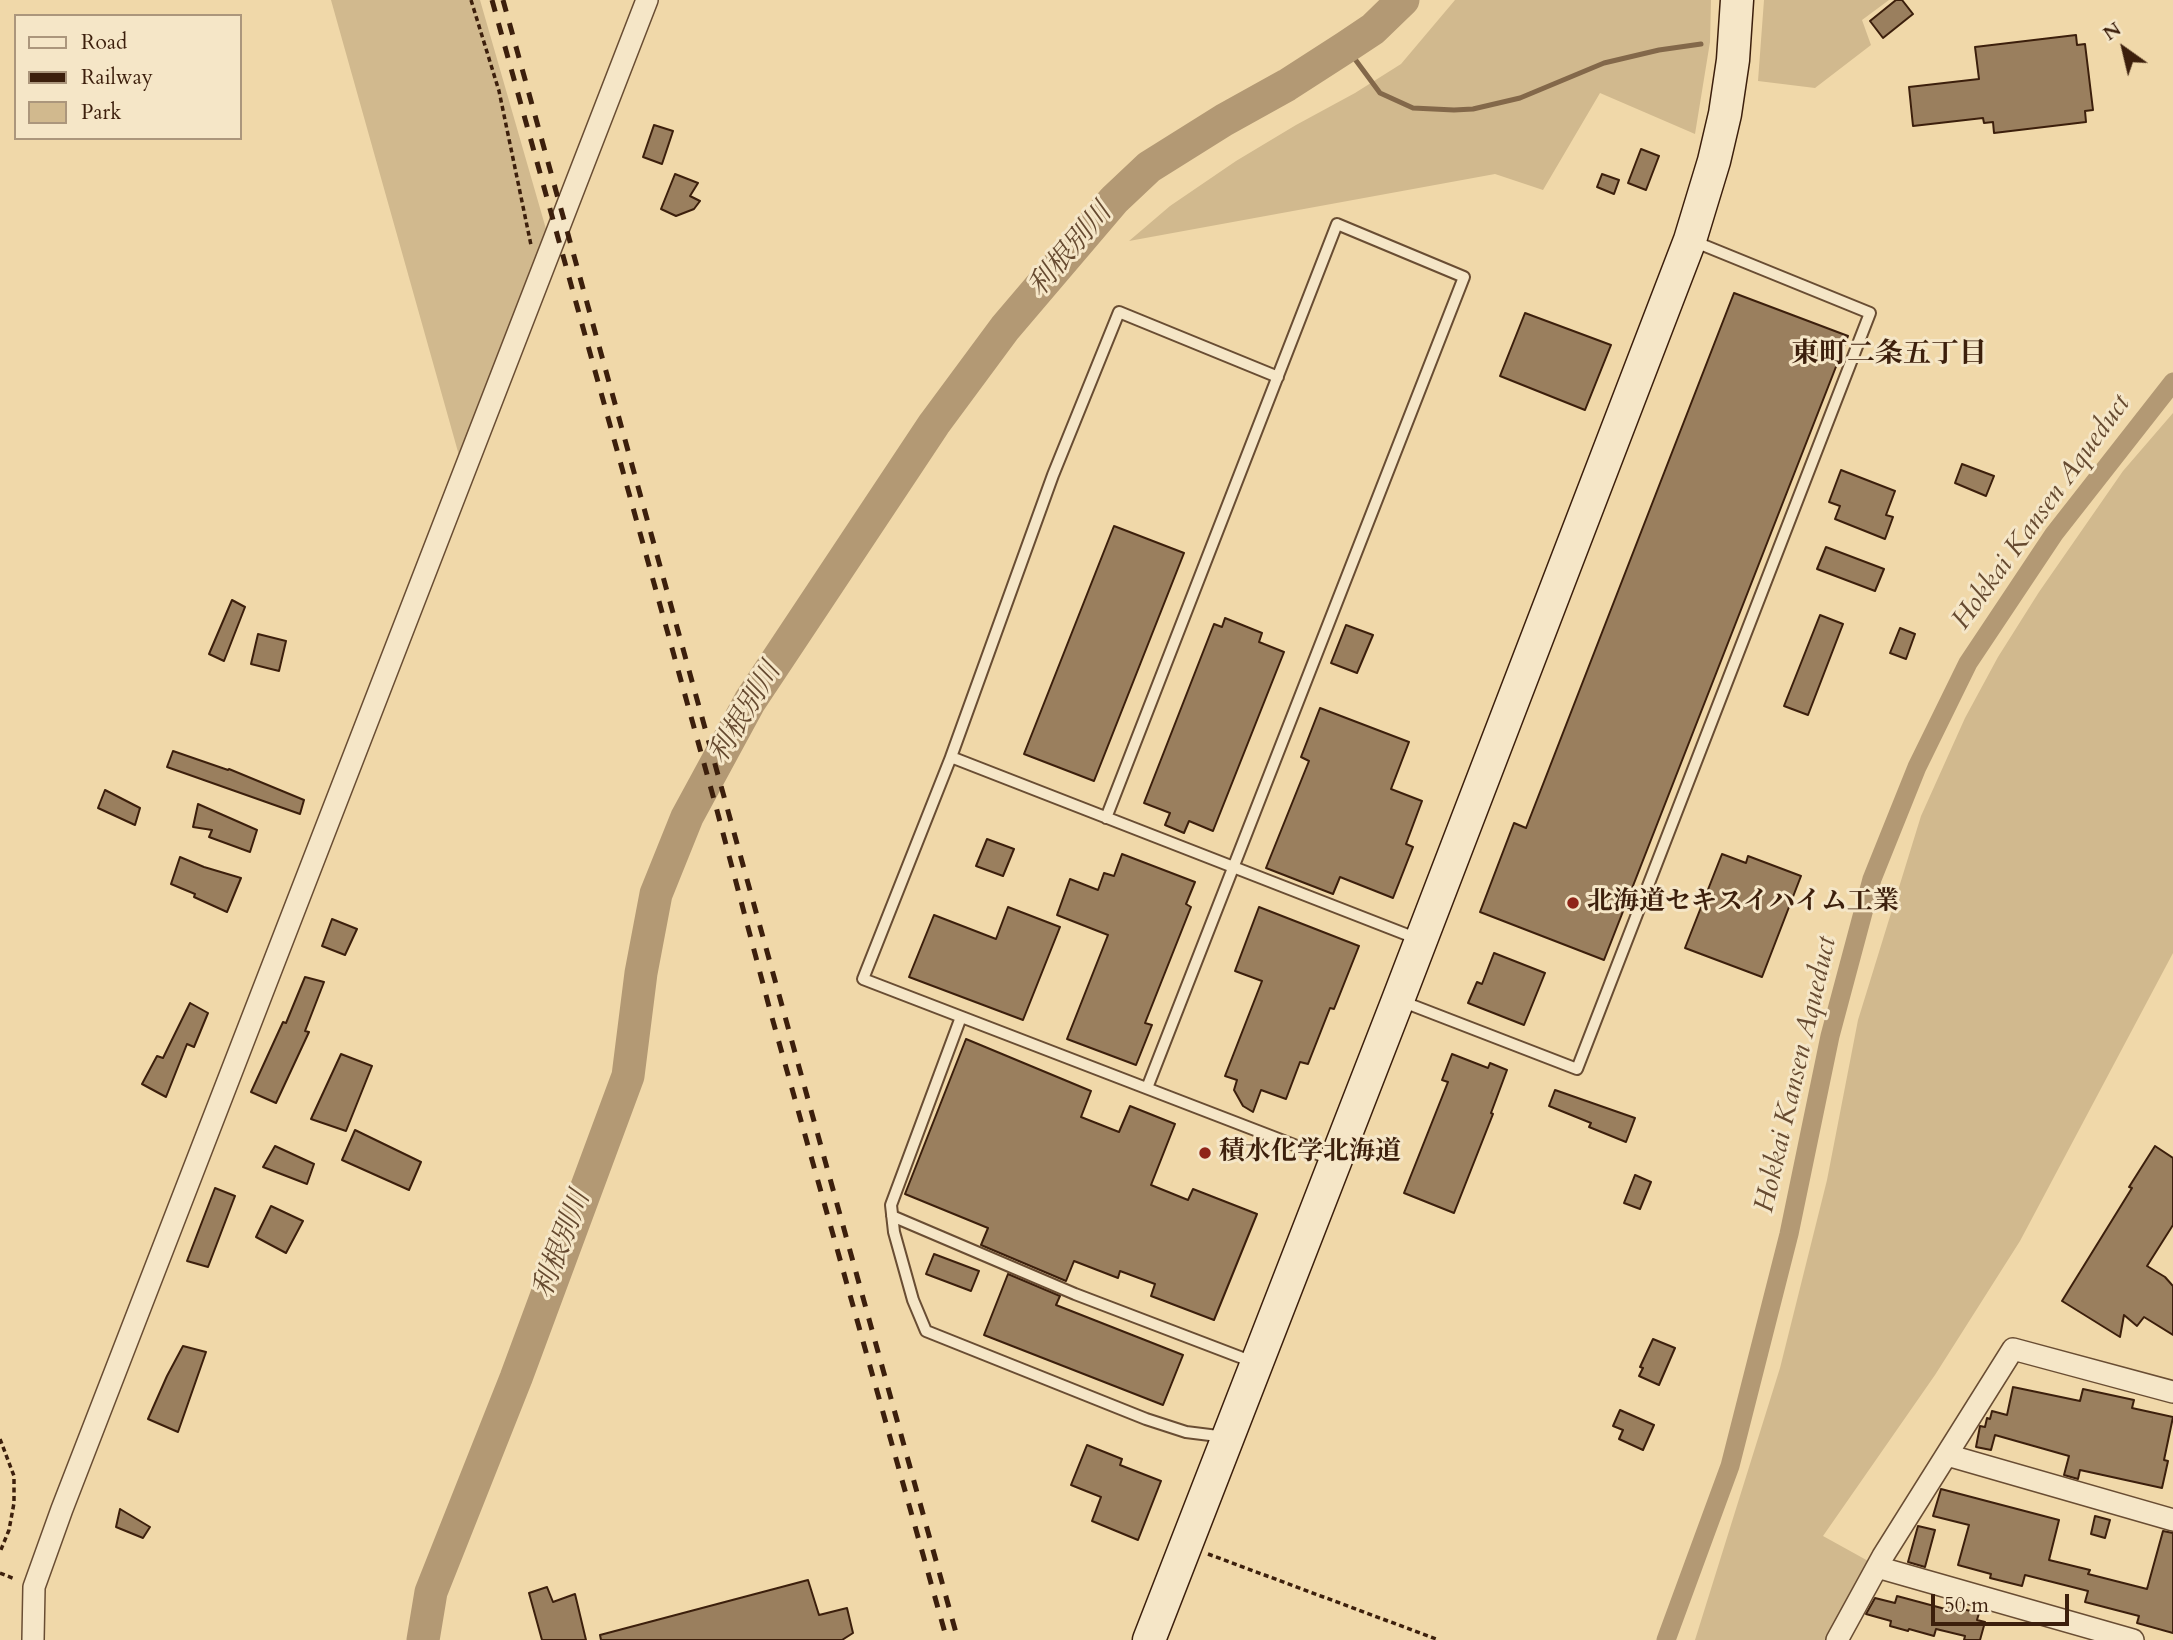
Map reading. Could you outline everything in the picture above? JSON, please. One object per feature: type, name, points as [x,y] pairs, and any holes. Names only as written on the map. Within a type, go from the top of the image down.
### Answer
[{"type":"street","points":[[33,1640],[34,1587],[62,1509],[647,0]]},
{"type":"street","points":[[1149,1640],[1690,240],[1725,114],[1737,0]]},
{"type":"street","points":[[1837,1640],[1877,1567],[2013,1349],[2173,1392]]},
{"type":"street","points":[[1947,1455],[2173,1520]]},
{"type":"street","points":[[1877,1567],[2133,1640]]},
{"type":"lane","points":[[1106,818],[1337,224],[1464,278],[1147,1088]]},
{"type":"lane","points":[[1398,1000],[1577,1069],[1870,313],[1690,240]]},
{"type":"lane","points":[[1278,377],[1119,312],[1053,475],[951,757],[863,979],[1335,1161]]},
{"type":"lane","points":[[951,757],[1421,940]]},
{"type":"lane","points":[[961,1017],[891,1205],[894,1232],[926,1331],[1146,1419],[1186,1432],[1228,1438]]},
{"type":"lane","points":[[892,1216],[1075,1294],[1257,1363]]},
{"type":"path","points":[[471,0],[499,91],[539,278]]},
{"type":"path","points":[[0,1439],[14,1476],[12,1517],[0,1552]]},
{"type":"path","points":[[1186,1546],[1438,1640]]},
{"type":"green space","points":[[331,0],[480,0],[546,229],[460,459]]},
{"type":"green space","points":[[1455,0],[1711,0],[1710,42],[1695,134],[1600,93],[1543,190],[1495,174],[1129,241],[1170,206],[1236,161],[1401,64]]},
{"type":"green space","points":[[1764,0],[1889,0],[1862,20],[1871,45],[1815,88],[1758,81]]},
{"type":"green space","points":[[2173,413],[2173,953],[2020,1241],[1935,1375],[1823,1536],[1870,1562],[1826,1640],[1695,1640],[1780,1368],[1827,1180],[1858,1020],[1921,816],[1965,718],[1998,657],[2039,592],[2123,471]]},
{"type":"building","points":[[1896,0],[1902,0],[1913,14],[1883,38],[1870,21]]},
{"type":"building","points":[[2076,35],[2077,45],[2085,44],[2093,110],[2085,111],[2086,122],[1994,133],[1993,122],[1984,123],[1983,118],[1913,126],[1909,87],[1979,79],[1975,47]]},
{"type":"building","points":[[654,125],[673,131],[662,164],[643,157]]},
{"type":"building","points":[[1641,149],[1659,156],[1646,190],[1628,183]]},
{"type":"building","points":[[675,174],[698,183],[690,196],[700,201],[694,209],[676,216],[661,209]]},
{"type":"building","points":[[1602,174],[1619,180],[1614,194],[1597,187]]},
{"type":"building","points":[[1734,293],[1848,336],[1604,960],[1480,912],[1514,823],[1526,828]]},
{"type":"building","points":[[1525,313],[1611,345],[1585,410],[1500,376]]},
{"type":"building","points":[[1962,464],[1994,476],[1986,496],[1955,483]]},
{"type":"building","points":[[1841,470],[1895,491],[1886,515],[1893,517],[1885,539],[1835,519],[1840,506],[1829,502]]},
{"type":"building","points":[[1114,526],[1184,553],[1094,781],[1024,754]]},
{"type":"building","points":[[1826,547],[1884,569],[1875,591],[1817,569]]},
{"type":"building","points":[[232,600],[245,607],[224,661],[209,654]]},
{"type":"building","points":[[1820,615],[1843,624],[1808,715],[1784,706]]},
{"type":"building","points":[[1225,618],[1262,633],[1259,642],[1284,652],[1213,831],[1189,821],[1184,833],[1165,825],[1170,813],[1144,803],[1214,624],[1222,627]]},
{"type":"building","points":[[1346,625],[1373,635],[1357,673],[1331,663]]},
{"type":"building","points":[[1900,628],[1915,634],[1906,659],[1890,653]]},
{"type":"building","points":[[258,634],[286,641],[279,671],[251,664]]},
{"type":"building","points":[[1320,708],[1409,742],[1391,789],[1422,801],[1406,844],[1413,847],[1393,898],[1340,877],[1333,894],[1266,868],[1309,761],[1301,757]]},
{"type":"building","points":[[173,751],[229,769],[304,800],[300,814],[167,767]]},
{"type":"building","points":[[105,790],[140,808],[135,825],[98,808]]},
{"type":"building","points":[[198,804],[257,830],[250,852],[209,837],[212,830],[193,827]]},
{"type":"building","points":[[987,839],[1014,849],[1003,876],[976,866]]},
{"type":"building","points":[[1122,854],[1195,882],[1186,904],[1191,907],[1145,1023],[1152,1025],[1136,1065],[1067,1039],[1108,935],[1057,915],[1070,879],[1098,890],[1104,873],[1114,876]]},
{"type":"building","points":[[1722,854],[1746,863],[1748,856],[1801,876],[1762,977],[1685,948]]},
{"type":"building","points":[[180,857],[241,878],[227,912],[171,884]]},
{"type":"building","points":[[1008,907],[1060,927],[1023,1020],[909,977],[934,915],[996,939]]},
{"type":"building","points":[[1259,907],[1359,946],[1308,1064],[1300,1062],[1286,1099],[1261,1090],[1253,1112],[1243,1106],[1234,1090],[1237,1080],[1225,1076],[1262,981],[1235,971]]},
{"type":"building","points":[[332,919],[357,929],[345,955],[322,946]]},
{"type":"building","points":[[1494,953],[1545,973],[1524,1025],[1468,1003],[1477,982],[1482,984]]},
{"type":"building","points":[[305,977],[324,982],[305,1031],[309,1032],[276,1103],[251,1092],[283,1022],[286,1023]]},
{"type":"building","points":[[190,1003],[208,1013],[194,1047],[187,1044],[166,1097],[142,1084],[157,1056],[163,1058]]},
{"type":"building","points":[[966,1039],[1091,1091],[1081,1117],[1119,1132],[1130,1106],[1175,1124],[1151,1185],[1188,1200],[1193,1189],[1257,1214],[1214,1320],[1151,1296],[1155,1284],[1120,1271],[1118,1278],[1074,1261],[1066,1281],[981,1245],[988,1228],[905,1194]]},
{"type":"building","points":[[341,1054],[372,1066],[346,1131],[311,1119]]},
{"type":"building","points":[[1452,1054],[1488,1068],[1490,1063],[1507,1070],[1491,1113],[1493,1114],[1454,1213],[1404,1193],[1448,1082],[1442,1080]]},
{"type":"building","points":[[1555,1090],[1635,1118],[1626,1142],[1589,1127],[1591,1123],[1549,1106]]},
{"type":"building","points":[[355,1130],[421,1162],[409,1190],[342,1160]]},
{"type":"building","points":[[275,1146],[314,1164],[307,1184],[263,1167]]},
{"type":"building","points":[[2155,1146],[2173,1158],[2173,1225],[2147,1266],[2165,1277],[2173,1286],[2173,1335],[2144,1317],[2137,1326],[2124,1315],[2120,1337],[2062,1301]]},
{"type":"building","points":[[1635,1175],[1651,1182],[1640,1209],[1624,1203]]},
{"type":"building","points":[[215,1188],[235,1196],[208,1267],[187,1261]]},
{"type":"building","points":[[271,1206],[303,1221],[286,1253],[256,1237]]},
{"type":"building","points":[[934,1254],[979,1271],[971,1291],[926,1274]]},
{"type":"building","points":[[1008,1274],[1060,1296],[1056,1305],[1183,1355],[1163,1405],[984,1335]]},
{"type":"building","points":[[1653,1339],[1675,1348],[1659,1385],[1639,1376],[1643,1368],[1640,1367]]},
{"type":"building","points":[[183,1346],[206,1352],[178,1432],[148,1419]]},
{"type":"building","points":[[2013,1387],[2080,1401],[2083,1389],[2134,1400],[2132,1408],[2173,1417],[2164,1460],[2168,1461],[2162,1488],[2080,1470],[2078,1479],[2064,1475],[2069,1456],[1995,1435],[1991,1450],[1976,1447],[1980,1426],[1985,1427],[1992,1411],[2007,1415]]},
{"type":"building","points":[[1620,1410],[1654,1425],[1643,1450],[1619,1439],[1623,1430],[1613,1426]]},
{"type":"building","points":[[1087,1445],[1122,1459],[1120,1465],[1161,1481],[1138,1540],[1092,1521],[1101,1497],[1071,1485]]},
{"type":"building","points":[[1941,1489],[2059,1520],[2049,1560],[2090,1570],[2088,1574],[2147,1589],[2163,1531],[2173,1533],[2173,1633],[2137,1623],[2139,1616],[2085,1602],[2088,1591],[2025,1575],[2022,1586],[1990,1578],[1991,1574],[1958,1565],[1969,1525],[1933,1516]]},
{"type":"building","points":[[120,1509],[150,1527],[143,1538],[116,1527]]},
{"type":"building","points":[[2095,1516],[2110,1520],[2105,1538],[2091,1534]]},
{"type":"building","points":[[1918,1526],[1935,1530],[1925,1567],[1908,1562]]},
{"type":"building","points":[[808,1580],[819,1615],[847,1608],[853,1633],[842,1640],[601,1640],[600,1635]]},
{"type":"building","points":[[547,1587],[553,1602],[575,1594],[586,1640],[542,1640],[529,1593]]},
{"type":"building","points":[[1897,1596],[1949,1610],[1950,1606],[1979,1613],[1977,1620],[1985,1622],[1980,1640],[1964,1640],[1965,1636],[1936,1629],[1934,1636],[1909,1629],[1908,1631],[1890,1626],[1891,1621],[1866,1614],[1875,1598],[1895,1603]]},
{"type":"waterway","name":"利根別川","points":[[423,1640],[431,1592],[516,1378],[628,1076],[641,973],[656,894],[687,817],[750,701],[934,424],[1005,328],[1114,200],[1149,167],[1346,47],[1373,29],[1403,0]]},
{"type":"waterway","points":[[1346,47],[1380,93],[1413,108],[1454,110],[1473,109],[1520,98],[1604,63],[1659,50],[1701,44]]},
{"type":"waterway","name":"Hokkai Kansen Aqueduct","points":[[1666,1640],[1730,1466],[1789,1234],[1830,1036],[1872,879],[1917,767],[1968,663],[2054,534],[2173,382]]},
{"type":"railway","points":[[492,0],[771,1014],[947,1640]]},
{"type":"railway","points":[[503,0],[958,1640]]},
{"type":"place","name":"北海道セキスイハイム工業","points":[[1573,903]]},
{"type":"place","name":"積水化学北海道","points":[[1205,1153]]},
{"type":"district","name":"東町二条五丁目","points":[[1889,356]]}]
